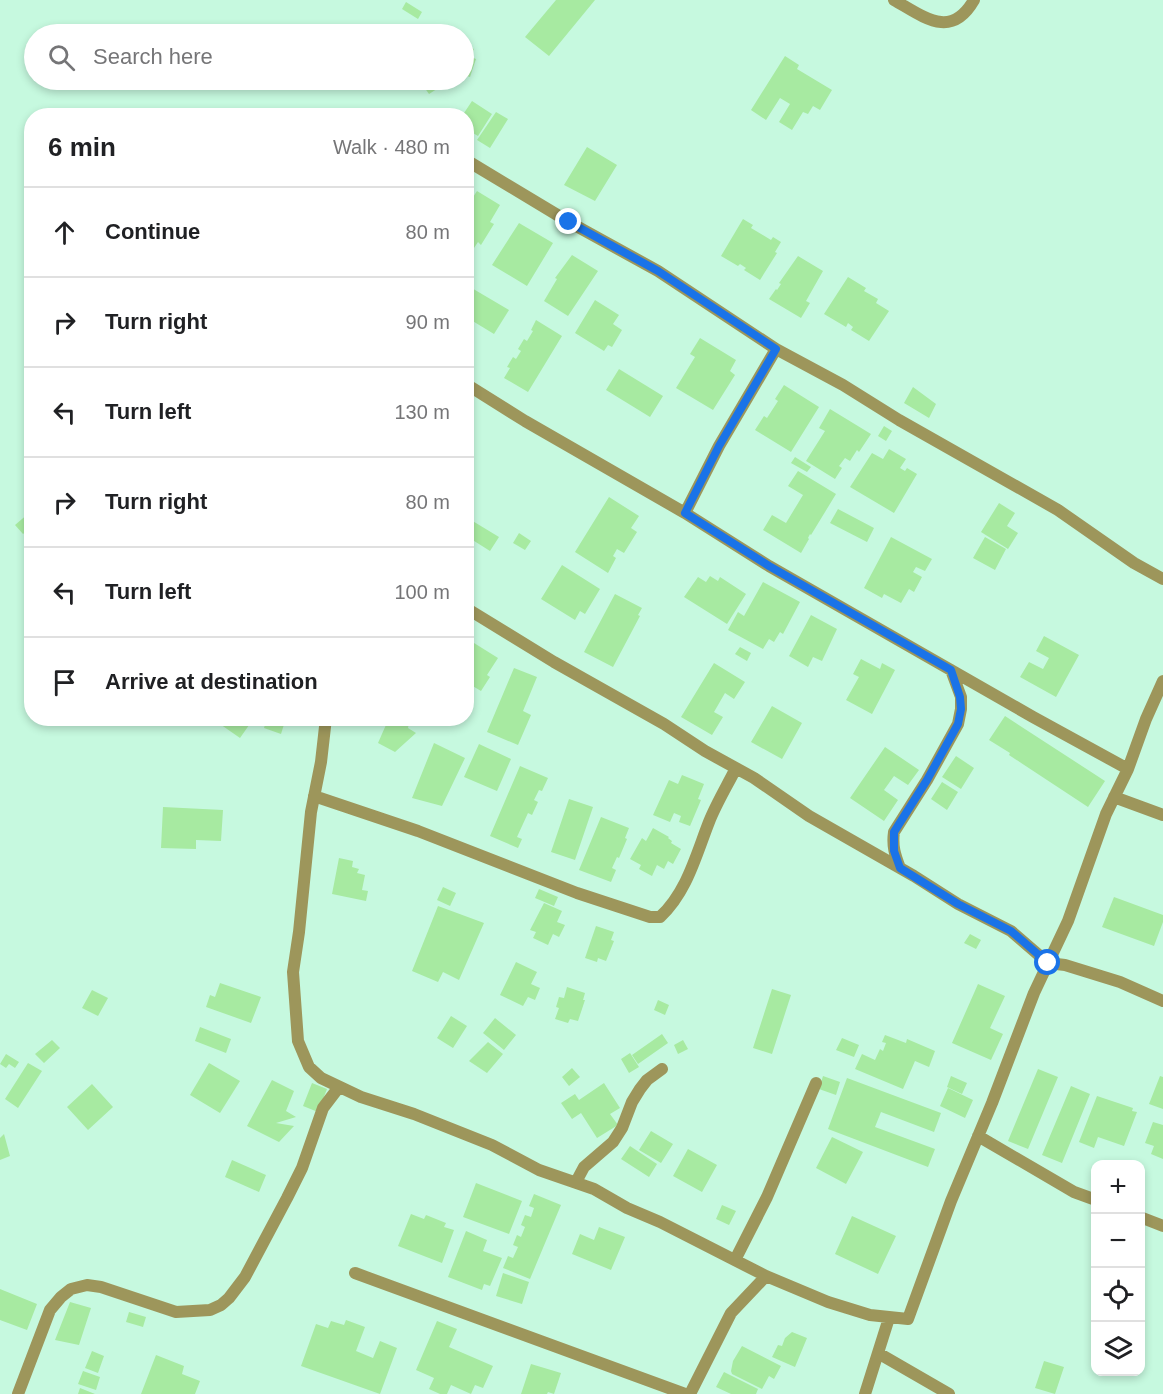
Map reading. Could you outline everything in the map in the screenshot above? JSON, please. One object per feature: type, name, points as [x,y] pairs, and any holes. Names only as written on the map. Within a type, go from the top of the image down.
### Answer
[{"type":"street","points":[[894,0],[937,23],[947,23],[968,11],[974,0]]},
{"type":"street","points":[[474,165],[569,222],[658,271],[776,349],[843,385],[899,420],[1058,510],[1134,563],[1163,579]]},
{"type":"street","points":[[685,513],[719,446],[776,349]]},
{"type":"street","points":[[474,389],[685,513],[769,566],[1128,769]]},
{"type":"street","points":[[474,613],[754,778],[809,816],[958,904],[1011,931],[1048,963],[1065,965],[1120,982],[1163,1001]]},
{"type":"street","points":[[900,868],[894,851],[894,832],[927,780],[958,724],[961,709],[960,697],[951,670]]},
{"type":"street","points":[[325,726],[311,812],[293,972],[298,1041],[309,1066],[321,1078],[361,1097],[414,1114],[492,1145],[539,1170],[594,1189],[627,1208],[660,1222],[766,1276],[828,1302],[889,1318],[908,1319],[951,1201],[1034,993],[1068,921],[1114,797],[1128,769],[1163,681]]},
{"type":"street","points":[[315,796],[418,831],[577,893],[650,917],[660,917],[688,877],[710,820],[736,768]]},
{"type":"street","points":[[1114,797],[1163,815]]},
{"type":"street","points":[[576,1182],[584,1167],[613,1142],[640,1089],[647,1080],[662,1069]]},
{"type":"street","points":[[735,1260],[767,1197],[816,1083]]},
{"type":"street","points":[[18,1394],[50,1310],[60,1297],[71,1289],[87,1285],[101,1287],[176,1312],[210,1310],[229,1298],[245,1277],[287,1198],[302,1168],[323,1108],[339,1086]]},
{"type":"street","points":[[978,1136],[1074,1192],[1091,1198]]},
{"type":"street","points":[[1145,1219],[1163,1226]]},
{"type":"street","points":[[355,1273],[688,1394],[731,1313],[766,1276]]},
{"type":"street","points":[[865,1394],[889,1318]]},
{"type":"street","points":[[878,1353],[950,1394]]},
{"type":"building","points":[[556,0],[595,0],[549,56],[525,37]]},
{"type":"building","points":[[406,2],[422,12],[418,19],[402,9]]},
{"type":"building","points":[[785,56],[799,65],[797,69],[832,90],[820,110],[813,106],[808,114],[803,112],[792,130],[779,122],[790,104],[780,98],[766,120],[751,110]]},
{"type":"building","points":[[472,101],[492,114],[478,136],[474,134],[474,108],[467,108]]},
{"type":"building","points":[[496,112],[508,119],[490,148],[477,140]]},
{"type":"building","points":[[587,147],[617,165],[595,201],[564,185]]},
{"type":"building","points":[[477,191],[500,205],[490,222],[494,224],[481,245],[478,242],[474,248],[474,196]]},
{"type":"building","points":[[743,219],[753,225],[751,228],[771,240],[773,237],[781,242],[775,252],[777,253],[760,280],[744,270],[746,268],[740,264],[738,266],[721,256]]},
{"type":"building","points":[[519,223],[553,243],[527,286],[492,265]]},
{"type":"building","points":[[572,255],[598,271],[568,316],[544,301],[557,279],[555,278]]},
{"type":"building","points":[[798,256],[823,271],[806,301],[810,303],[801,318],[769,299]]},
{"type":"building","points":[[848,277],[866,288],[864,291],[878,299],[876,303],[889,311],[869,341],[851,330],[853,327],[848,323],[846,327],[824,314]]},
{"type":"building","points":[[474,289],[509,310],[494,334],[474,322]]},
{"type":"building","points":[[595,300],[619,315],[613,324],[622,330],[612,347],[608,345],[604,351],[575,333]]},
{"type":"building","points":[[536,320],[562,336],[528,392],[504,378],[513,357],[516,359],[521,351],[518,349],[524,339],[527,341],[533,331],[531,330]]},
{"type":"building","points":[[700,338],[736,360],[730,371],[735,375],[713,410],[676,388],[695,357],[690,354]]},
{"type":"building","points":[[619,369],[663,396],[650,417],[606,390]]},
{"type":"building","points":[[784,385],[819,407],[791,452],[755,430],[764,416],[767,418],[778,401],[775,399]]},
{"type":"building","points":[[913,387],[936,404],[929,418],[904,403]]},
{"type":"building","points":[[830,409],[871,434],[850,461],[845,458],[839,466],[842,468],[835,479],[806,461],[825,431],[819,428]]},
{"type":"building","points":[[884,426],[892,431],[886,441],[878,436]]},
{"type":"building","points":[[889,449],[906,459],[900,468],[905,471],[907,468],[917,474],[894,513],[850,487],[872,453],[883,459]]},
{"type":"building","points":[[795,457],[811,467],[807,472],[791,463]]},
{"type":"building","points":[[798,471],[836,494],[810,534],[801,553],[763,530],[772,515],[786,523],[803,495],[788,486]]},
{"type":"building","points":[[609,497],[639,516],[631,528],[637,532],[624,553],[617,549],[613,556],[616,558],[608,573],[575,552]]},
{"type":"building","points":[[999,503],[1015,513],[1007,526],[1018,533],[1008,549],[981,532]]},
{"type":"building","points":[[838,509],[874,528],[867,542],[830,523]]},
{"type":"building","points":[[24,517],[24,533],[23,534],[15,525]]},
{"type":"building","points":[[474,522],[499,537],[490,551],[474,541]]},
{"type":"building","points":[[519,533],[531,541],[525,550],[513,543]]},
{"type":"building","points":[[891,537],[932,559],[925,571],[916,567],[913,572],[922,577],[914,592],[909,589],[901,603],[884,594],[882,598],[864,588]]},
{"type":"building","points":[[985,537],[1006,549],[995,570],[973,558]]},
{"type":"building","points":[[562,565],[600,589],[585,614],[580,611],[575,620],[541,599]]},
{"type":"building","points":[[710,576],[718,581],[720,577],[746,594],[727,624],[684,597],[698,577],[706,582]]},
{"type":"building","points":[[763,582],[800,602],[783,634],[780,632],[774,642],[769,639],[763,649],[728,630],[738,612],[744,616]]},
{"type":"building","points":[[615,594],[642,608],[613,667],[584,652]]},
{"type":"building","points":[[811,615],[837,629],[822,661],[813,657],[808,667],[789,656]]},
{"type":"building","points":[[1044,636],[1079,655],[1056,697],[1020,677],[1029,662],[1043,669],[1049,658],[1036,651]]},
{"type":"building","points":[[474,643],[498,658],[487,675],[490,677],[481,691],[474,687]]},
{"type":"building","points":[[740,647],[751,653],[747,661],[735,654]]},
{"type":"building","points":[[861,659],[880,669],[882,663],[895,670],[872,714],[846,700],[859,677],[853,674]]},
{"type":"building","points":[[714,663],[745,682],[734,699],[725,693],[714,712],[723,717],[712,735],[681,717]]},
{"type":"building","points":[[514,668],[537,677],[523,711],[531,715],[518,745],[487,732]]},
{"type":"building","points":[[772,706],[802,723],[782,759],[751,742]]},
{"type":"building","points":[[1005,716],[1105,781],[1088,807],[989,740]]},
{"type":"building","points":[[223,726],[248,726],[240,738]]},
{"type":"building","points":[[265,726],[284,726],[281,734],[264,728]]},
{"type":"building","points":[[385,726],[408,726],[416,733],[395,752],[378,743]]},
{"type":"building","points":[[434,743],[465,758],[442,806],[412,798]]},
{"type":"building","points":[[479,744],[511,759],[497,791],[464,777]]},
{"type":"building","points":[[885,747],[919,770],[908,785],[894,776],[884,790],[898,800],[884,821],[850,798]]},
{"type":"building","points":[[956,756],[974,768],[961,789],[942,777]]},
{"type":"building","points":[[520,766],[548,778],[542,791],[539,790],[534,800],[538,802],[532,815],[528,813],[517,837],[522,839],[518,848],[490,836]]},
{"type":"building","points":[[682,775],[704,784],[698,799],[701,800],[690,826],[679,822],[681,816],[674,813],[670,822],[653,815],[669,780],[678,784]]},
{"type":"building","points":[[942,782],[958,792],[947,810],[931,799]]},
{"type":"building","points":[[569,799],[593,807],[575,860],[551,852]]},
{"type":"building","points":[[163,807],[223,810],[221,841],[196,840],[196,849],[161,848]]},
{"type":"building","points":[[601,817],[629,828],[619,858],[617,857],[612,868],[616,870],[611,882],[579,870]]},
{"type":"building","points":[[653,828],[669,837],[671,843],[681,849],[673,864],[668,861],[664,869],[657,865],[652,876],[639,869],[641,865],[630,859],[642,838],[646,841]]},
{"type":"building","points":[[339,858],[353,861],[352,867],[359,869],[357,873],[365,875],[362,890],[368,891],[366,901],[332,894]]},
{"type":"building","points":[[443,887],[456,893],[450,906],[437,900]]},
{"type":"building","points":[[539,889],[558,897],[554,906],[535,898]]},
{"type":"building","points":[[1114,897],[1163,915],[1163,922],[1154,946],[1102,927]]},
{"type":"building","points":[[544,903],[562,911],[557,922],[565,925],[559,937],[553,934],[548,945],[533,938],[536,932],[530,930]]},
{"type":"building","points":[[438,906],[484,923],[459,980],[443,972],[438,982],[412,971]]},
{"type":"building","points":[[596,926],[614,932],[611,940],[614,941],[606,961],[598,958],[597,962],[585,958]]},
{"type":"building","points":[[970,934],[981,940],[976,949],[964,943]]},
{"type":"building","points":[[516,962],[537,972],[531,984],[540,988],[535,1000],[528,997],[523,1006],[500,995]]},
{"type":"building","points":[[220,983],[261,997],[251,1023],[206,1007],[210,995],[215,997]]},
{"type":"building","points":[[978,984],[1005,996],[990,1028],[1003,1034],[991,1060],[952,1043]]},
{"type":"building","points":[[567,987],[585,993],[578,1021],[570,1019],[568,1023],[555,1019],[559,1008],[556,1007],[559,997],[564,998]]},
{"type":"building","points":[[772,989],[791,995],[772,1054],[753,1048]]},
{"type":"building","points":[[92,990],[108,998],[98,1016],[82,1008]]},
{"type":"building","points":[[658,1000],[669,1005],[665,1015],[654,1010]]},
{"type":"building","points":[[451,1016],[467,1026],[453,1048],[437,1038]]},
{"type":"building","points":[[495,1018],[516,1035],[504,1050],[483,1033]]},
{"type":"building","points":[[200,1027],[231,1039],[226,1053],[195,1041]]},
{"type":"building","points":[[662,1034],[668,1043],[638,1064],[632,1055]]},
{"type":"building","points":[[885,1035],[906,1043],[907,1039],[935,1051],[929,1067],[915,1061],[903,1089],[855,1069],[862,1054],[875,1060],[880,1049],[883,1051],[886,1043],[882,1042]]},
{"type":"building","points":[[842,1038],[859,1045],[854,1057],[836,1050]]},
{"type":"building","points":[[52,1040],[60,1048],[44,1063],[35,1054]]},
{"type":"building","points":[[683,1040],[688,1049],[678,1054],[674,1045]]},
{"type":"building","points":[[488,1042],[503,1054],[487,1073],[469,1061]]},
{"type":"building","points":[[630,1053],[639,1067],[629,1073],[621,1059]]},
{"type":"building","points":[[6,1054],[19,1062],[15,1068],[9,1064],[6,1068],[0,1064]]},
{"type":"building","points":[[28,1063],[42,1071],[18,1108],[5,1099]]},
{"type":"building","points":[[209,1063],[240,1081],[220,1113],[190,1095]]},
{"type":"building","points":[[572,1068],[580,1077],[569,1086],[562,1077]]},
{"type":"building","points":[[1038,1069],[1058,1077],[1028,1149],[1008,1141]]},
{"type":"building","points":[[823,1076],[840,1082],[836,1095],[819,1089]]},
{"type":"building","points":[[951,1076],[967,1083],[962,1094],[947,1087]]},
{"type":"building","points":[[1160,1076],[1163,1077],[1163,1109],[1149,1104]]},
{"type":"building","points":[[847,1078],[941,1113],[934,1132],[881,1112],[875,1127],[935,1149],[928,1167],[828,1129]]},
{"type":"building","points":[[272,1080],[294,1091],[286,1111],[296,1117],[276,1123],[294,1126],[279,1142],[247,1126]]},
{"type":"building","points":[[312,1083],[327,1089],[318,1112],[303,1106]]},
{"type":"building","points":[[604,1083],[620,1108],[610,1114],[618,1125],[597,1138],[581,1113],[572,1119],[561,1103],[575,1094],[579,1100]]},
{"type":"building","points":[[92,1084],[113,1107],[88,1130],[67,1107]]},
{"type":"building","points":[[1071,1086],[1090,1094],[1062,1163],[1042,1155]]},
{"type":"building","points":[[948,1088],[973,1100],[965,1118],[940,1106]]},
{"type":"building","points":[[1097,1096],[1133,1108],[1132,1111],[1137,1112],[1124,1146],[1098,1137],[1094,1148],[1079,1142]]},
{"type":"building","points":[[1153,1122],[1163,1125],[1163,1159],[1151,1154],[1154,1146],[1145,1143]]},
{"type":"building","points":[[651,1131],[673,1144],[661,1163],[639,1150]]},
{"type":"building","points":[[4,1134],[10,1156],[0,1160],[0,1138]]},
{"type":"building","points":[[832,1137],[863,1152],[846,1184],[816,1168]]},
{"type":"building","points":[[630,1146],[657,1164],[649,1177],[621,1159]]},
{"type":"building","points":[[688,1149],[717,1165],[702,1192],[673,1176]]},
{"type":"building","points":[[232,1160],[266,1175],[259,1192],[225,1177]]},
{"type":"building","points":[[476,1183],[522,1201],[509,1234],[463,1217]]},
{"type":"building","points":[[534,1194],[561,1205],[530,1279],[503,1268],[508,1256],[513,1258],[518,1247],[513,1245],[517,1235],[521,1237],[525,1227],[521,1225],[525,1215],[531,1217],[534,1208],[529,1206]]},
{"type":"building","points":[[722,1205],[736,1211],[729,1225],[716,1219]]},
{"type":"building","points":[[411,1214],[424,1219],[426,1215],[446,1223],[444,1227],[454,1230],[442,1263],[398,1246]]},
{"type":"building","points":[[852,1216],[896,1236],[878,1274],[835,1254]]},
{"type":"building","points":[[599,1227],[625,1237],[611,1270],[572,1254],[580,1234],[594,1240]]},
{"type":"building","points":[[466,1231],[487,1240],[483,1251],[502,1258],[490,1286],[484,1284],[482,1290],[448,1277]]},
{"type":"building","points":[[503,1273],[529,1282],[522,1304],[496,1296]]},
{"type":"building","points":[[0,1289],[37,1304],[27,1330],[0,1320]]},
{"type":"building","points":[[70,1302],[91,1308],[79,1345],[55,1340]]},
{"type":"building","points":[[129,1312],[146,1317],[143,1327],[126,1322]]},
{"type":"building","points":[[346,1320],[365,1327],[356,1351],[373,1358],[380,1341],[397,1348],[380,1394],[301,1366],[316,1324],[328,1328],[331,1321],[344,1325]]},
{"type":"building","points":[[437,1321],[457,1329],[449,1347],[493,1366],[483,1388],[475,1385],[471,1394],[451,1385],[447,1394],[440,1394],[429,1389],[434,1378],[416,1370]]},
{"type":"building","points":[[792,1332],[807,1338],[795,1367],[772,1357],[778,1345],[782,1346],[785,1338]]},
{"type":"building","points":[[742,1346],[781,1366],[774,1379],[769,1376],[762,1389],[732,1374],[733,1361]]},
{"type":"building","points":[[92,1351],[104,1356],[98,1373],[85,1368]]},
{"type":"building","points":[[156,1355],[184,1366],[182,1374],[200,1381],[195,1394],[141,1394]]},
{"type":"building","points":[[1044,1361],[1064,1367],[1055,1394],[1035,1388]]},
{"type":"building","points":[[531,1364],[561,1373],[554,1394],[548,1392],[547,1394],[521,1394]]},
{"type":"building","points":[[83,1371],[100,1377],[96,1390],[78,1384]]},
{"type":"building","points":[[724,1372],[758,1389],[756,1394],[731,1394],[716,1387]]},
{"type":"building","points":[[80,1388],[95,1394],[78,1394]]},
{"type":"route","points":[[569,222],[658,271],[776,349],[719,446],[685,513],[769,566],[951,670],[960,697],[961,709],[958,724],[927,780],[894,832],[892,842],[894,851],[900,868],[958,904],[1011,931],[1048,963]]}]
